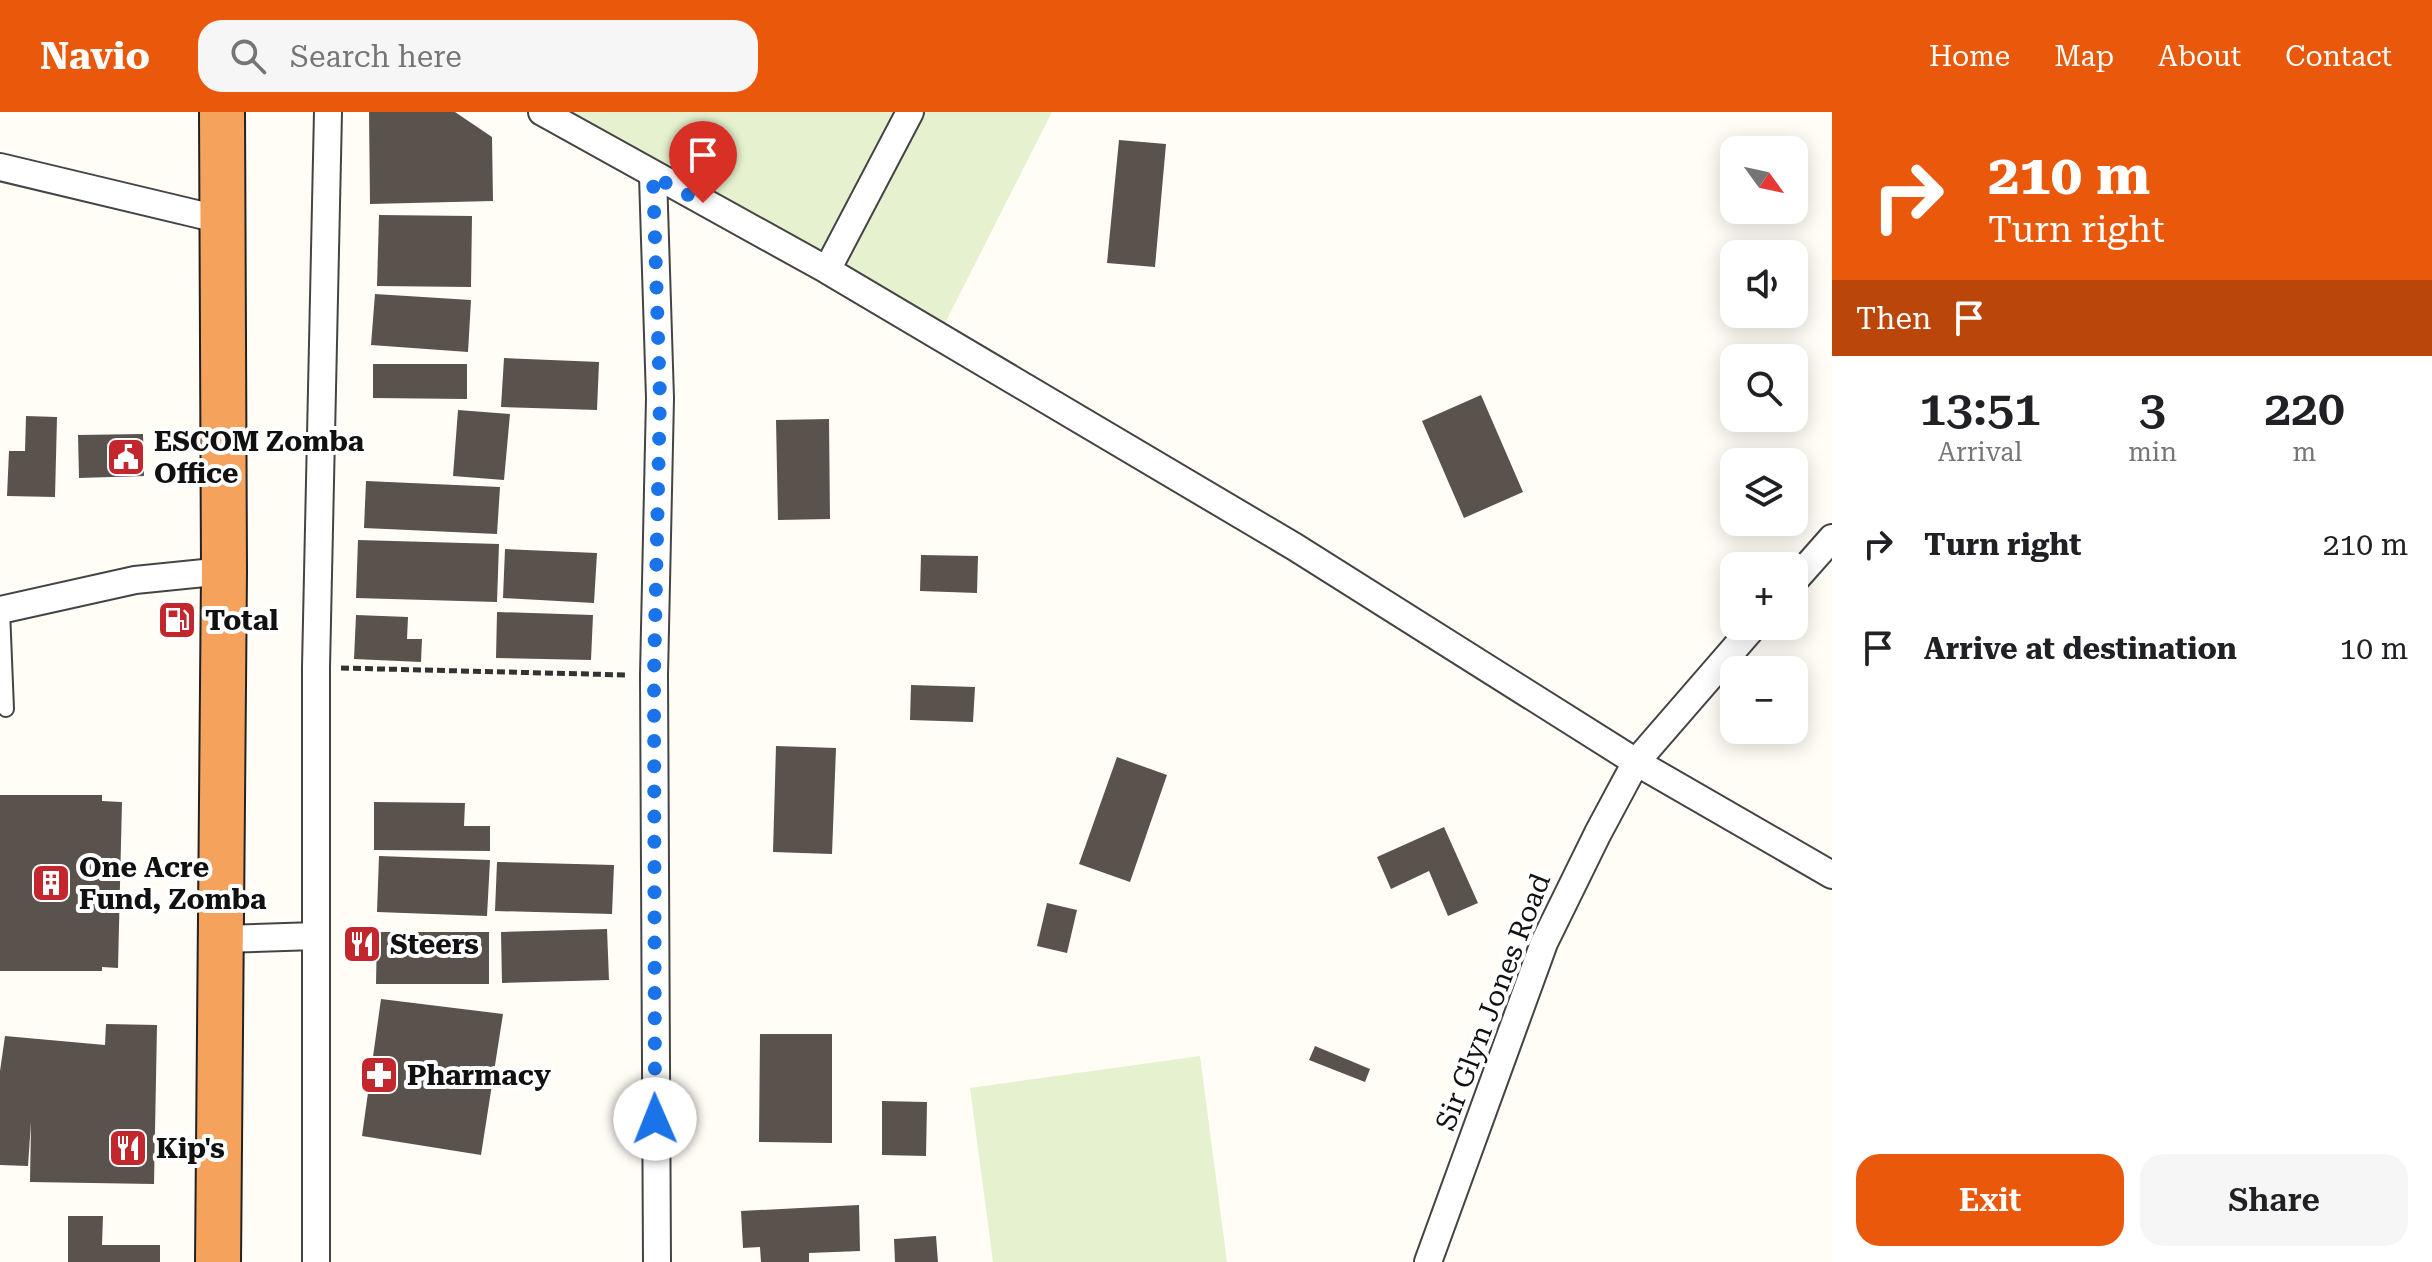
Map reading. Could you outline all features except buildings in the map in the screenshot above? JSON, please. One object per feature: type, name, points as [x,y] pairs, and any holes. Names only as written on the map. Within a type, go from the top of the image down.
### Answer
[{"type":"highway","points":[[218,1262],[224,571],[222,112]]},
{"type":"street","points":[[316,1262],[316,667],[328,112]]},
{"type":"street","points":[[542,112],[827,270],[1295,547],[1636,762],[1832,875]]},
{"type":"street","points":[[827,270],[910,112]]},
{"type":"street","points":[[0,167],[222,220]]},
{"type":"street","points":[[653,176],[660,398],[654,675],[657,1262]]},
{"type":"street","points":[[1808,565],[1832,538]]},
{"type":"street","points":[[1,610],[135,580],[224,571]]},
{"type":"street","name":"Sir Glyn Jones Road","points":[[1428,1262],[1544,943],[1598,833],[1636,762],[1742,640]]},
{"type":"street","points":[[221,939],[316,936]]},
{"type":"lane","points":[[1,610],[6,709]]},
{"type":"path","points":[[316,667],[654,675]]},
{"type":"green space","points":[[557,112],[1052,112],[938,337]]},
{"type":"green space","points":[[1200,1056],[1227,1262],[993,1262],[970,1088]]},
{"type":"place","name":"ESCOM Zomba Office","points":[[126,457]]},
{"type":"place","name":"Total","points":[[177,620]]},
{"type":"place","name":"One Acre Fund, Zomba","points":[[51,883]]},
{"type":"place","name":"Steers","points":[[362,944]]},
{"type":"place","name":"Pharmacy","points":[[379,1075]]},
{"type":"place","name":"Kip's","points":[[128,1148]]},
{"type":"route","points":[[655,1119],[654,675],[660,398],[653,176],[703,203]]}]
